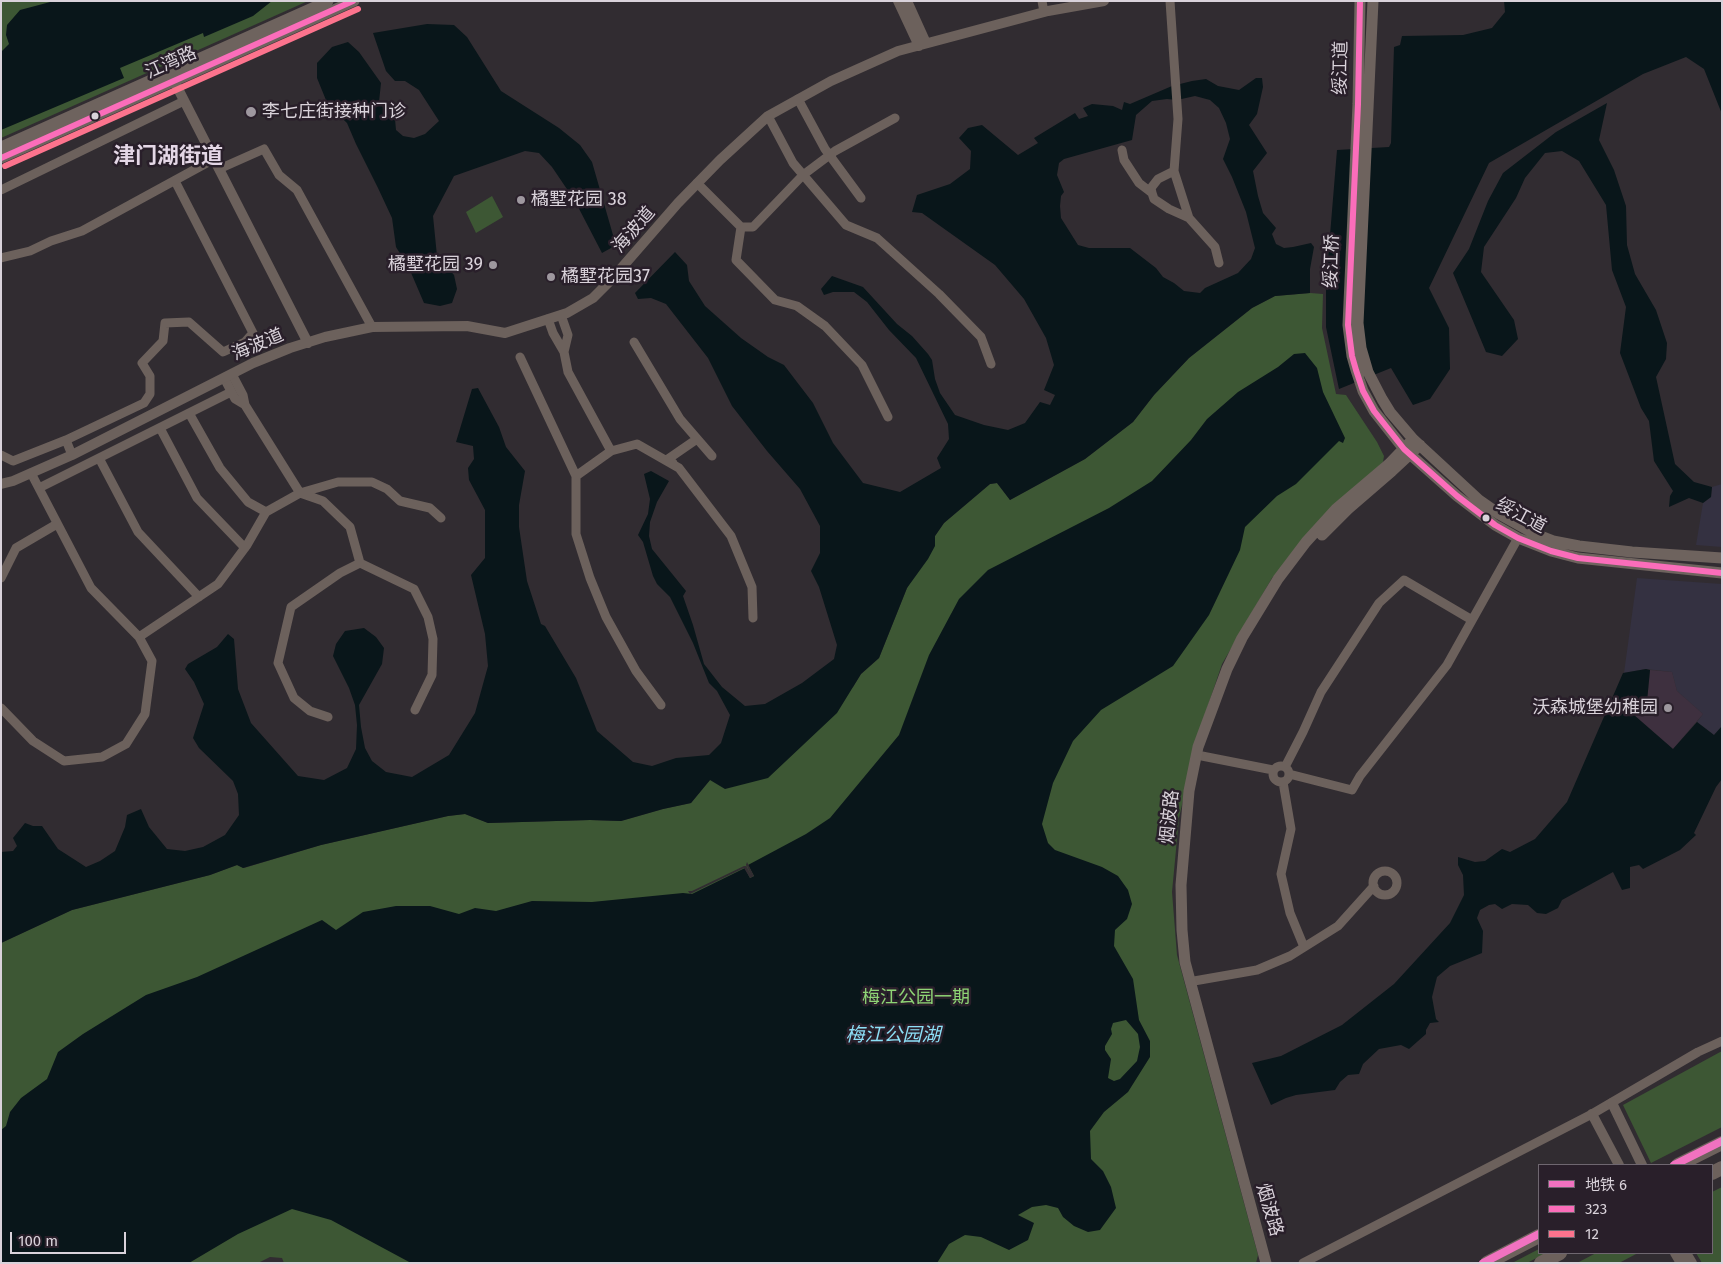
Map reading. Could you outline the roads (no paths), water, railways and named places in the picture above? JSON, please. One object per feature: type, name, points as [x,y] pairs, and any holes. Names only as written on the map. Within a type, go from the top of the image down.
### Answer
[{"type":"main road","name":"江湾路","points":[[1,158],[328,1]]},
{"type":"main road","name":"江湾路","points":[[1,147],[354,1]]},
{"type":"main road","name":"绥江道","points":[[1360,1],[1362,137]]},
{"type":"main road","name":"绥江道","points":[[1362,137],[1373,1]]},
{"type":"main road","name":"绥江桥","points":[[1362,137],[1358,322],[1367,383]]},
{"type":"main road","name":"绥江道","points":[[1367,383],[1376,390],[1390,412],[1417,442],[1479,500],[1499,514],[1535,534],[1553,541],[1579,546],[1632,552],[1722,558]]},
{"type":"main road","name":"绥江道","points":[[1367,383],[1374,410],[1407,452],[1474,510],[1518,538],[1551,551],[1578,558],[1722,573]]},
{"type":"main road","name":"烟波路","points":[[1273,1263],[1194,981],[1186,933],[1184,896],[1190,820],[1202,756],[1238,657],[1265,608],[1311,546],[1417,442]]},
{"type":"main road","name":"烟波路","points":[[1266,1263],[1184,962],[1181,885],[1189,791],[1198,747],[1227,669],[1242,638],[1278,579],[1306,542],[1336,509],[1389,464],[1407,452]]},
{"type":"main road","points":[[1680,1164],[1722,1143]]},
{"type":"main road","points":[[1487,1263],[1538,1237]]},
{"type":"main road","points":[[1541,1263],[1558,1254]]},
{"type":"street","points":[[898,1],[922,44]]},
{"type":"street","points":[[907,1],[922,44]]},
{"type":"street","name":"海波道","points":[[1,484],[13,481],[72,454],[253,363],[308,343],[372,327],[467,326],[505,333],[561,315],[593,298],[612,280],[678,203],[720,160],[768,116],[831,80],[898,51],[1043,7],[1104,1]]},
{"type":"street","points":[[1170,1],[1177,109],[1174,171],[1189,218],[1215,248],[1219,263]]},
{"type":"street","points":[[172,76],[308,343]]},
{"type":"street","points":[[798,99],[829,155],[861,198]]},
{"type":"street","points":[[1,190],[184,101]]},
{"type":"street","points":[[768,116],[793,163],[846,225],[877,238],[946,301],[981,337],[991,364]]},
{"type":"street","points":[[698,183],[741,227],[753,227],[803,175],[829,155],[895,118]]},
{"type":"street","points":[[1,258],[30,251],[51,241],[82,231],[175,181],[216,164],[264,149],[279,175],[297,190],[372,327]]},
{"type":"street","points":[[1122,150],[1124,160],[1138,183],[1152,193]]},
{"type":"street","points":[[1174,171],[1158,180],[1151,188],[1152,193],[1154,199],[1169,209],[1189,218]]},
{"type":"street","points":[[1,454],[14,461],[66,440],[144,403],[150,394],[150,376],[142,363],[163,341],[166,323],[190,322],[223,352],[245,342],[253,333],[175,181]]},
{"type":"street","points":[[741,227],[736,260],[775,300],[798,306],[825,326],[862,365],[888,417]]},
{"type":"street","points":[[561,315],[568,335],[564,352]]},
{"type":"street","points":[[548,319],[553,333],[564,352],[568,372],[611,451]]},
{"type":"street","points":[[634,342],[680,419],[712,456]]},
{"type":"street","points":[[520,357],[576,476],[576,534],[590,578],[606,617],[636,671],[661,705]]},
{"type":"street","points":[[228,376],[231,392],[235,399],[245,405]]},
{"type":"street","points":[[228,376],[244,395],[245,405],[300,493],[323,501],[350,527],[360,563],[414,589],[428,617],[433,639],[432,675],[415,710]]},
{"type":"street","points":[[39,488],[231,392]]},
{"type":"street","points":[[189,413],[220,468],[248,502],[266,512]]},
{"type":"street","points":[[160,428],[197,498],[245,548]]},
{"type":"street","points":[[697,439],[668,458],[679,468],[732,536],[752,587],[753,618]]},
{"type":"street","points":[[66,440],[72,454]]},
{"type":"street","points":[[576,476],[611,451],[638,444],[679,468]]},
{"type":"street","points":[[99,458],[138,532],[199,597]]},
{"type":"street","points":[[1,708],[33,742],[64,761],[102,756],[126,744],[145,714],[152,661],[139,637],[91,588],[31,473]]},
{"type":"street","points":[[139,637],[218,584],[245,548],[266,512],[300,493],[338,482],[372,482],[387,490],[400,501],[430,508],[441,518]]},
{"type":"street","points":[[1,578],[16,548],[57,524]]},
{"type":"street","points":[[1202,756],[1273,770],[1280,766],[1287,770],[1352,790],[1360,776],[1447,665],[1518,538]]},
{"type":"street","points":[[328,718],[310,711],[294,698],[278,663],[291,607],[340,573],[360,563]]},
{"type":"street","points":[[1283,782],[1287,779],[1287,770],[1321,692],[1379,603],[1404,580],[1472,620]]},
{"type":"street","points":[[1273,770],[1272,775],[1275,780],[1283,782]]},
{"type":"street","points":[[1283,782],[1291,829],[1281,874],[1290,913],[1304,947]]},
{"type":"street","points":[[1194,981],[1257,970],[1290,956],[1338,926],[1374,886]]},
{"type":"street","points":[[1303,1263],[1592,1114],[1698,1052],[1722,1041]]},
{"type":"street","points":[[1612,1103],[1642,1164]]},
{"type":"street","points":[[1592,1114],[1618,1164]]},
{"type":"water","points":[[54,1],[272,1],[253,16],[204,37],[203,33],[120,68],[124,78],[1,130],[1,52],[9,44],[6,35],[7,25],[20,10]]},
{"type":"water","points":[[1504,1],[1722,1],[1722,114],[1704,69],[1686,57],[1643,74],[1489,163],[1429,288],[1449,328],[1450,369],[1430,399],[1413,405],[1391,368],[1339,389],[1326,327],[1326,284],[1337,150],[1389,147],[1391,143],[1394,47],[1400,45],[1402,36],[1463,35],[1492,28],[1505,12]]},
{"type":"water","points":[[427,24],[454,25],[467,37],[501,91],[559,128],[580,145],[592,162],[613,235],[620,243],[602,253],[575,201],[552,167],[539,153],[525,151],[454,176],[433,216],[437,256],[454,275],[457,289],[452,303],[440,306],[424,303],[409,268],[396,247],[392,218],[347,123],[328,105],[317,78],[317,63],[332,47],[348,42],[359,52],[381,83],[379,102],[387,113],[395,119],[396,130],[403,136],[414,138],[425,134],[439,121],[419,90],[405,81],[395,81],[386,71],[373,33]]},
{"type":"water","points":[[1256,78],[1262,78],[1263,87],[1257,114],[1249,125],[1267,153],[1253,171],[1258,196],[1263,213],[1276,228],[1272,234],[1276,244],[1284,248],[1311,243],[1314,247],[1310,269],[1310,293],[1275,296],[1252,308],[1189,358],[1154,395],[1133,422],[1085,459],[1010,500],[997,483],[990,484],[944,523],[935,536],[935,546],[928,559],[907,588],[879,658],[861,674],[837,713],[768,778],[725,789],[710,780],[691,803],[621,821],[488,823],[465,814],[448,816],[321,845],[243,868],[237,865],[210,875],[72,910],[1,943],[1,852],[13,851],[17,846],[13,838],[25,823],[33,826],[42,826],[58,849],[86,867],[100,861],[115,851],[125,827],[127,815],[141,809],[149,827],[167,849],[185,851],[203,847],[225,835],[239,815],[238,794],[233,781],[199,748],[193,738],[204,704],[194,682],[185,669],[188,664],[217,647],[228,634],[234,639],[238,689],[251,723],[298,776],[324,780],[347,768],[356,749],[357,725],[355,705],[333,656],[336,644],[345,631],[364,628],[376,637],[384,648],[382,664],[359,705],[365,748],[372,761],[386,772],[412,777],[449,755],[475,713],[488,666],[485,634],[471,575],[485,558],[485,510],[469,480],[468,468],[474,459],[473,446],[456,442],[472,389],[478,388],[499,427],[506,447],[525,471],[519,505],[519,527],[527,581],[541,624],[545,626],[576,678],[597,731],[633,762],[652,766],[676,758],[709,755],[721,743],[730,715],[717,691],[709,683],[693,643],[670,597],[657,584],[643,542],[638,535],[648,514],[650,499],[644,474],[651,471],[669,481],[657,502],[650,522],[649,536],[652,549],[686,591],[683,596],[704,664],[722,687],[745,706],[765,704],[802,683],[834,659],[837,645],[819,587],[811,571],[820,553],[820,526],[800,489],[732,406],[708,358],[666,304],[651,298],[638,299],[635,293],[675,252],[687,265],[689,281],[705,306],[741,338],[768,357],[784,365],[813,403],[833,443],[863,483],[900,492],[941,468],[937,458],[949,439],[948,424],[916,358],[889,330],[867,302],[854,292],[833,292],[824,295],[821,289],[832,276],[863,287],[928,354],[932,360],[935,379],[940,393],[955,415],[984,425],[1008,430],[1025,423],[1040,402],[1050,405],[1055,395],[1044,390],[1054,365],[1046,338],[1024,299],[995,265],[922,213],[912,212],[917,195],[950,184],[970,169],[971,151],[959,138],[968,128],[982,125],[1018,155],[1038,143],[1034,138],[1075,113],[1079,119],[1088,116],[1083,108],[1092,104],[1113,106],[1122,110],[1124,102],[1130,104],[1172,86],[1206,79],[1218,86],[1239,90]],"holes":[[[1195,96],[1210,100],[1219,108],[1226,123],[1230,139],[1223,159],[1246,212],[1255,248],[1251,259],[1238,273],[1205,288],[1200,293],[1184,291],[1163,277],[1156,268],[1130,248],[1089,248],[1078,245],[1061,218],[1061,196],[1064,192],[1057,175],[1059,163],[1064,159],[1132,140],[1136,115],[1152,101],[1177,100]]]},
{"type":"water","points":[[1607,103],[1599,140],[1614,170],[1626,206],[1627,245],[1635,274],[1656,310],[1667,343],[1666,359],[1656,377],[1675,464],[1694,482],[1712,487],[1711,497],[1703,503],[1689,498],[1669,507],[1670,496],[1673,491],[1654,461],[1649,421],[1641,408],[1620,353],[1626,307],[1612,270],[1606,205],[1579,161],[1562,151],[1545,153],[1525,178],[1516,198],[1484,247],[1481,272],[1514,320],[1518,339],[1502,356],[1486,352],[1453,273],[1469,249],[1488,201],[1503,173],[1556,132]]},
{"type":"water","name":"梅江公园湖","points":[[1305,353],[1317,368],[1323,392],[1345,438],[1343,443],[1339,441],[1296,484],[1277,496],[1245,527],[1240,550],[1209,615],[1173,666],[1101,710],[1073,741],[1053,783],[1042,824],[1048,843],[1055,850],[1102,867],[1118,876],[1128,890],[1132,904],[1127,919],[1115,930],[1114,946],[1133,979],[1139,1020],[1150,1041],[1150,1057],[1128,1092],[1104,1112],[1090,1131],[1091,1159],[1103,1171],[1111,1187],[1116,1208],[1100,1230],[1088,1232],[1074,1226],[1063,1217],[1058,1208],[1046,1205],[1032,1207],[1018,1215],[1034,1223],[1028,1240],[1009,1250],[981,1237],[965,1235],[949,1244],[937,1263],[411,1263],[331,1220],[292,1209],[238,1234],[189,1263],[1,1263],[1,1130],[6,1126],[10,1112],[21,1098],[47,1079],[58,1052],[83,1034],[146,995],[197,977],[322,920],[336,930],[363,912],[396,906],[430,906],[459,914],[475,908],[496,911],[532,901],[592,902],[683,893],[692,894],[745,868],[750,878],[754,876],[748,865],[806,834],[830,818],[899,735],[929,655],[959,599],[988,570],[1109,508],[1152,481],[1191,440],[1207,419],[1238,392],[1278,367],[1294,354]],"holes":[[[1126,1020],[1138,1034],[1140,1047],[1137,1061],[1120,1079],[1114,1081],[1108,1078],[1111,1059],[1105,1050],[1105,1046],[1112,1034],[1113,1023]]]},
{"type":"water","points":[[1650,670],[1647,701],[1634,715],[1673,749],[1697,722],[1714,735],[1722,726],[1722,779],[1716,787],[1694,833],[1696,835],[1680,850],[1643,869],[1639,865],[1630,867],[1630,888],[1622,890],[1613,872],[1562,900],[1558,908],[1546,914],[1537,913],[1528,905],[1512,904],[1502,909],[1495,904],[1489,905],[1480,910],[1477,918],[1483,931],[1482,953],[1450,966],[1437,977],[1432,997],[1436,1019],[1439,1022],[1430,1023],[1426,1034],[1409,1049],[1401,1045],[1379,1049],[1363,1064],[1359,1074],[1348,1075],[1335,1090],[1296,1095],[1271,1105],[1252,1063],[1281,1056],[1342,1025],[1394,984],[1450,923],[1464,895],[1463,875],[1458,865],[1458,857],[1475,862],[1485,861],[1502,849],[1510,852],[1535,839],[1567,802],[1623,673]]},
{"type":"metro line","name":"6","points":[[1676,1164],[1722,1141]]},
{"type":"metro line","name":"6","points":[[1483,1263],[1538,1235]]},
{"type":"place","name":"李七庄街接种门诊","points":[[251,112]]},
{"type":"place","name":"橘墅花园 38","points":[[521,200]]},
{"type":"place","name":"橘墅花园 39","points":[[493,265]]},
{"type":"place","name":"橘墅花园37","points":[[551,277]]},
{"type":"place","name":"沃森城堡幼稚园","points":[[1668,708]]},
{"type":"district","name":"津门湖街道","points":[[168,157]]},
{"type":"park label","name":"梅江公园一期","points":[[916,998]]}]
